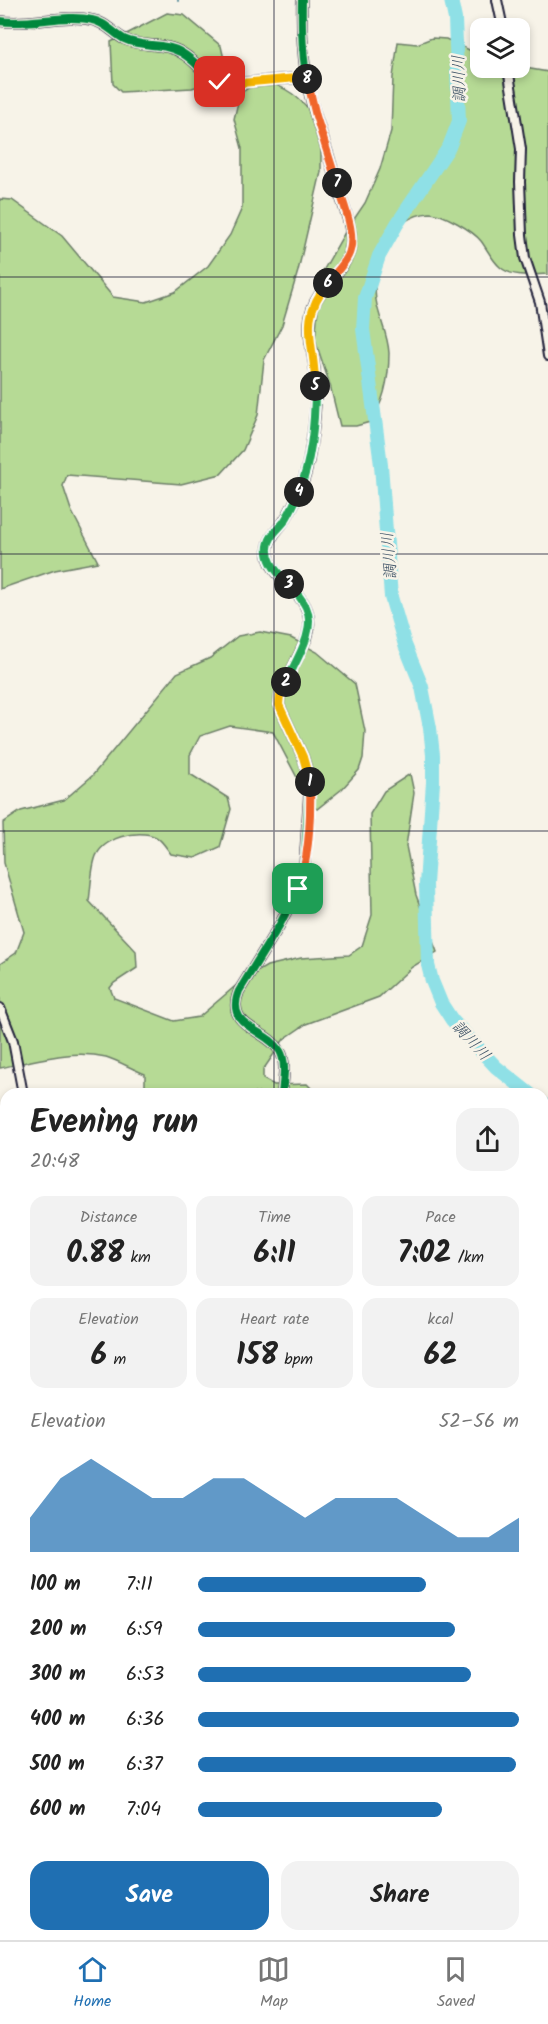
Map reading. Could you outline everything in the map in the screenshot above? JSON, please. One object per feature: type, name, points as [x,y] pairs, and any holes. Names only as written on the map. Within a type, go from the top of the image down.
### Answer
[{"type":"street","points":[[282,1088],[284,1058],[280,1050],[242,1020],[236,1012],[235,1001],[298,889],[307,852],[310,782],[303,757],[279,705],[280,694],[307,638],[309,618],[306,606],[290,584],[275,571],[269,560],[268,547],[271,537],[284,521],[298,495],[308,465],[315,401],[315,374],[308,329],[312,309],[321,290],[348,255],[351,245],[350,230],[316,116],[307,77],[301,29],[302,0]]},
{"type":"street","points":[[497,0],[501,18]]},
{"type":"street","points":[[0,21],[12,23],[79,18],[93,20],[124,39],[180,51],[190,58],[204,74],[220,82],[242,84],[307,77]]},
{"type":"street","points":[[510,78],[521,149],[520,191],[525,258],[540,302],[548,356]]},
{"type":"street","points":[[0,1008],[13,1041],[22,1088]]},
{"type":"green space","points":[[167,13],[184,15],[221,46],[224,59],[202,85],[192,88],[121,92],[113,84],[111,42]]},
{"type":"green space","points":[[432,38],[446,39],[470,50],[470,78],[530,78],[530,69],[548,72],[548,274],[510,273],[494,261],[477,237],[442,216],[430,213],[416,216],[404,223],[386,244],[380,258],[375,287],[389,353],[387,381],[382,398],[370,422],[356,426],[340,426],[330,385],[315,340],[323,271],[365,203],[380,169],[391,131],[393,77],[398,42],[417,44]]},
{"type":"green space","points":[[258,81],[278,86],[294,95],[321,122],[321,172],[298,271],[282,325],[264,360],[258,415],[243,450],[221,474],[181,484],[67,475],[63,486],[71,510],[98,562],[55,570],[0,589],[0,199],[12,200],[62,236],[113,297],[146,302],[175,292],[208,266],[230,235],[242,208],[242,148],[234,119],[240,94]]},
{"type":"green space","points":[[260,632],[291,638],[317,652],[355,684],[365,731],[363,758],[359,770],[342,789],[317,809],[312,806],[273,732],[230,726],[200,736],[190,755],[190,774],[228,798],[231,809],[220,847],[195,858],[171,854],[162,842],[148,834],[130,834],[105,845],[95,859],[89,901],[136,951],[137,968],[110,988],[114,998],[174,1021],[199,1017],[240,982],[267,966],[301,958],[349,955],[362,946],[372,915],[370,814],[384,791],[410,774],[414,793],[406,846],[416,895],[437,952],[412,967],[379,997],[306,1024],[284,1039],[263,1070],[263,1079],[274,1085],[307,1084],[311,1088],[145,1088],[145,1074],[106,1057],[79,1054],[0,1068],[0,964],[16,953],[24,932],[4,863],[3,823],[21,811],[64,800],[92,776],[177,673],[210,658],[238,636]]},
{"type":"waterway","name":"調川川","points":[[451,0],[455,19],[459,121],[449,147],[397,224],[379,256],[365,298],[363,329],[381,465],[391,597],[405,645],[422,687],[433,755],[426,884],[428,965],[441,1003],[452,1020],[496,1067],[522,1088]]},
{"type":"cycle path","points":[[283,1088],[284,1066],[280,1051],[274,1043],[242,1020],[237,1013],[236,1003],[239,991],[279,926],[298,889],[304,871],[310,781],[303,757],[279,705],[280,694],[307,638],[309,622],[300,598],[269,560],[268,548],[272,537],[288,515],[300,491],[309,458],[316,399],[315,372],[309,333],[312,309],[321,292],[345,261],[351,244],[348,219],[308,88],[303,44],[302,0]]},
{"type":"cycle path","points":[[0,21],[23,22],[70,18],[97,21],[131,42],[161,46],[182,53],[214,79],[231,84],[307,77]]},
{"type":"route","points":[[220,82],[252,83],[307,77],[316,116],[350,230],[351,245],[348,255],[321,290],[312,309],[308,329],[315,374],[315,401],[312,443],[305,476],[298,495],[284,521],[271,537],[268,547],[269,560],[275,571],[290,584],[306,606],[309,618],[307,638],[280,694],[279,705],[303,757],[310,782],[307,852],[298,889]]}]
